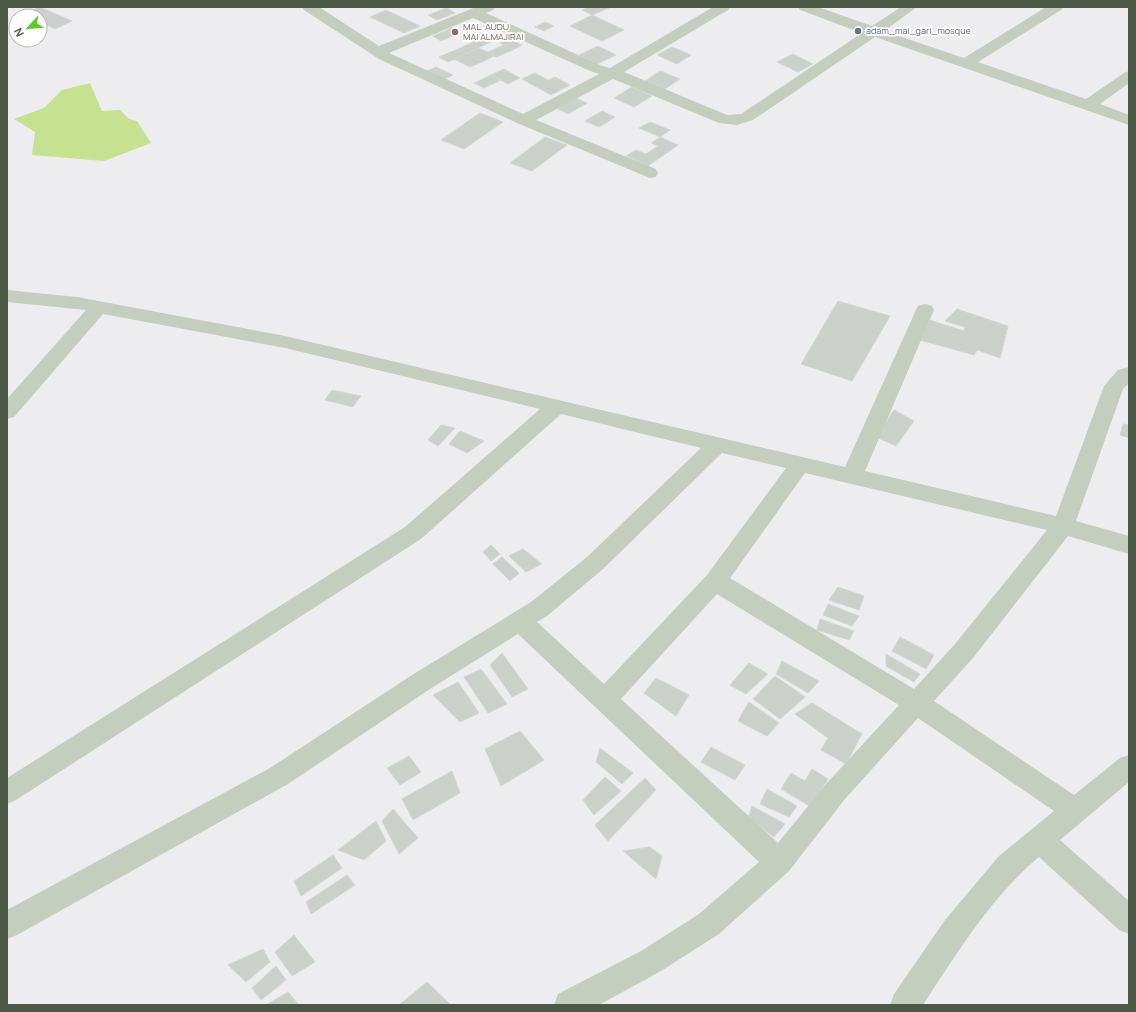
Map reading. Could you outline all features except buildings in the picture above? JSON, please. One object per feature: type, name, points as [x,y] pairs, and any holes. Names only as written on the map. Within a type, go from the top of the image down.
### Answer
[{"type":"street","points":[[314,10],[336,7]]},
{"type":"street","points":[[382,53],[383,50],[389,47],[489,7]]},
{"type":"street","points":[[523,120],[612,73],[723,7]]},
{"type":"street","points":[[805,7],[872,32],[1089,104],[1129,120]]},
{"type":"street","points":[[474,13],[595,68],[612,73],[725,120],[736,120],[747,117],[910,7]]},
{"type":"street","points":[[966,63],[1056,7]]},
{"type":"street","points":[[314,10],[382,53],[384,56],[523,120],[650,173]]},
{"type":"street","points":[[1089,104],[1129,76]]},
{"type":"street","points":[[7,296],[77,303],[285,342],[1063,526],[1129,545]]},
{"type":"street","points":[[7,412],[99,307]]},
{"type":"street","points":[[852,476],[925,310]]},
{"type":"street","points":[[570,1005],[652,961],[709,924],[779,862],[836,791],[964,651],[1063,526],[1114,386],[1125,375],[1129,374]]},
{"type":"street","points":[[7,792],[413,533],[556,407]]},
{"type":"street","points":[[7,925],[279,776],[421,682],[538,609],[595,563],[717,445]]},
{"type":"street","points":[[605,700],[715,580],[800,464]]},
{"type":"street","points":[[715,580],[916,703],[1075,811]]},
{"type":"street","points":[[520,621],[779,862]]},
{"type":"street","points":[[908,1003],[956,930],[1009,865],[1129,766]]},
{"type":"street","points":[[1040,840],[1129,920]]},
{"type":"shaded area","points":[[90,83],[102,111],[120,110],[129,119],[137,121],[151,143],[104,161],[32,155],[35,132],[14,119],[44,108],[62,90]]},
{"type":"place","name":"adam_mai_gari_mosque","points":[[858,31]]},
{"type":"place","name":"MAL. AUDU MAI ALMAJIRAI","points":[[455,32]]}]
